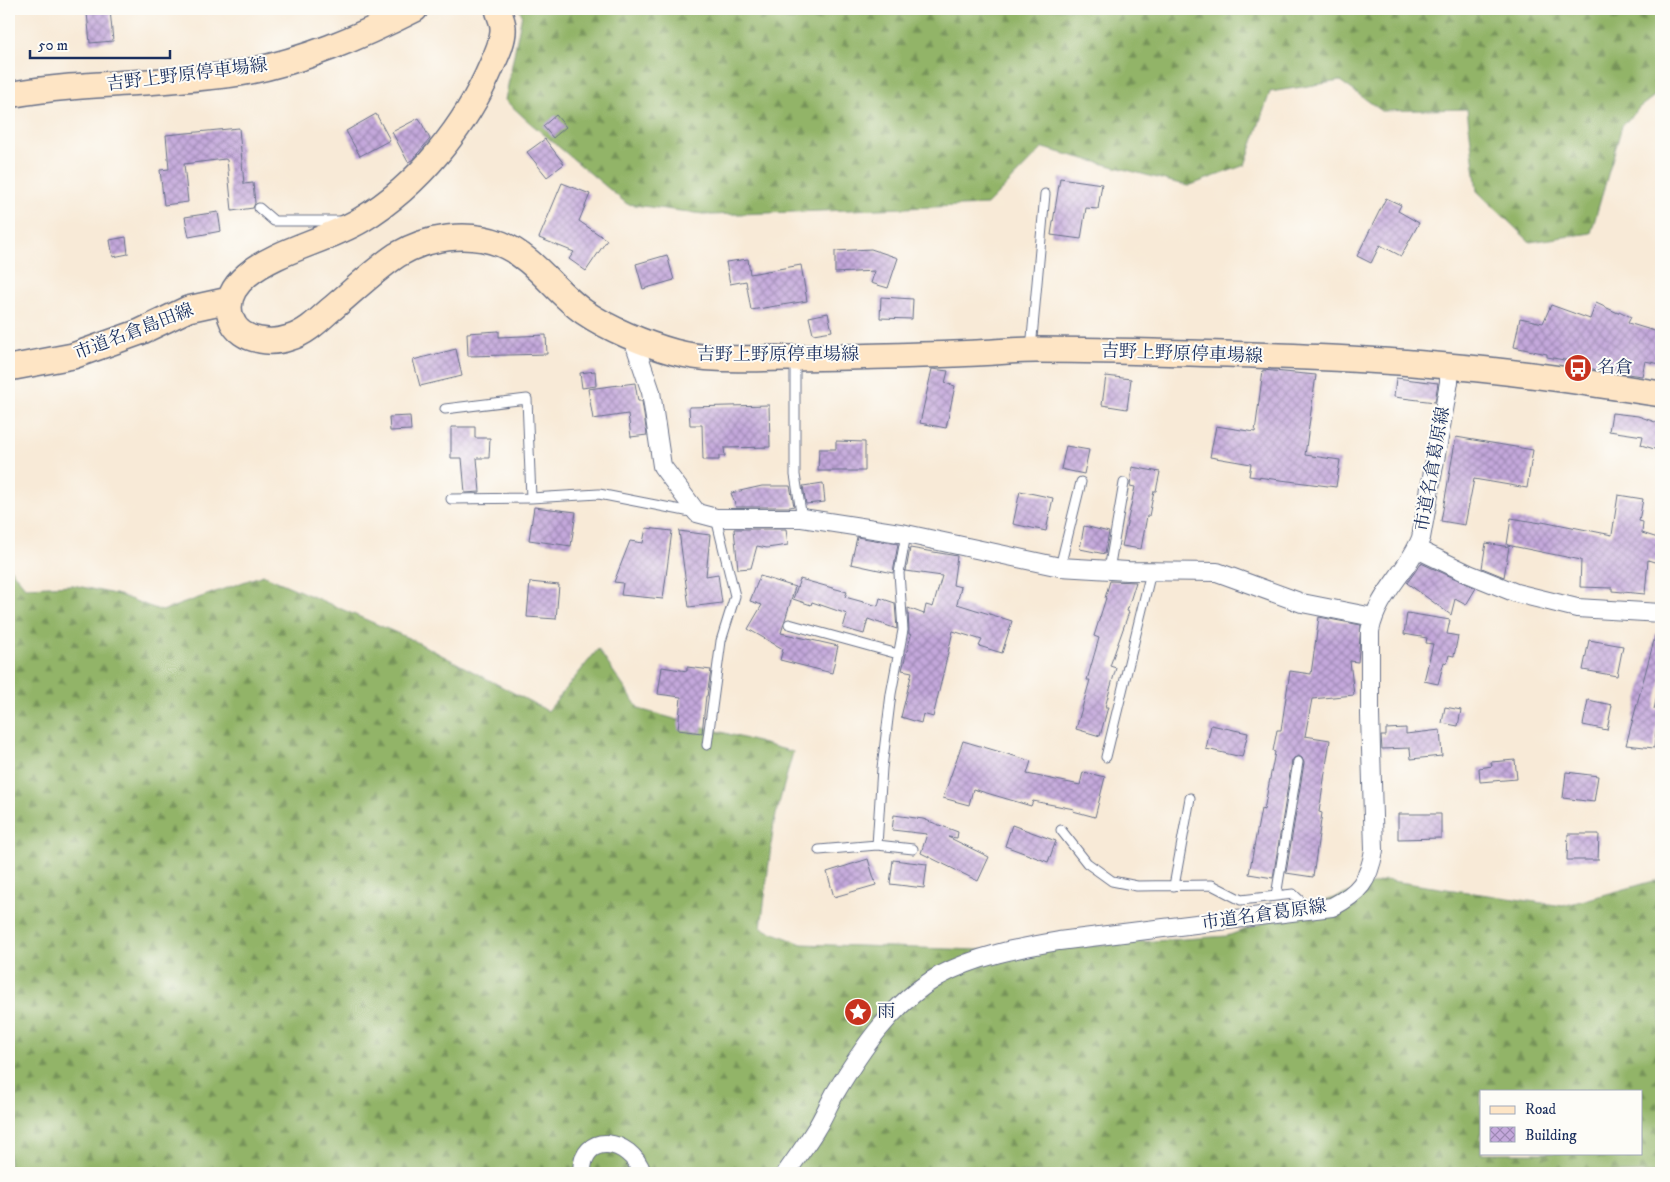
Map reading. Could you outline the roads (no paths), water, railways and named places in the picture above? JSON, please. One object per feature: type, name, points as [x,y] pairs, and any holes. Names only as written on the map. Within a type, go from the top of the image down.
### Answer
[{"type":"main road","name":"吉野上野原停車場線","points":[[9,94],[240,73],[285,63],[356,38],[415,9]]},
{"type":"main road","points":[[229,300],[236,284],[251,271],[274,258],[320,240],[359,221],[391,199],[417,175],[441,149],[464,118],[485,82],[498,51],[504,29],[498,9]]},
{"type":"main road","name":"吉野上野原停車場線","points":[[229,300],[230,316],[236,329],[248,338],[267,342],[290,338],[314,324],[399,254],[444,238],[467,236],[493,241],[509,248],[526,259],[584,312],[659,348],[681,354],[711,358],[795,358],[1031,350],[1215,354],[1449,366],[1661,394]]},
{"type":"main road","name":"市道名倉島田線","points":[[9,368],[73,356],[140,332],[188,309],[229,300]]},
{"type":"street","points":[[632,336],[651,392],[662,466],[697,513],[716,518],[802,518],[906,534],[1060,567],[1151,572],[1217,572],[1302,603],[1373,617]]},
{"type":"street","name":"市道名倉葛原線","points":[[786,1173],[817,1128],[861,1052],[903,1002],[939,976],[984,958],[1021,948],[1059,941],[1332,907],[1349,898],[1361,887],[1372,864],[1374,850],[1370,647],[1373,617],[1382,599],[1417,549],[1424,527],[1449,382],[1449,366]]},
{"type":"street","points":[[1417,549],[1469,574],[1516,593],[1576,608],[1661,613]]},
{"type":"street","points":[[582,1173],[582,1166],[592,1148],[610,1144],[629,1152],[639,1165],[642,1173]]},
{"type":"lane","points":[[1031,350],[1045,194]]},
{"type":"lane","points":[[259,208],[274,221],[359,221]]},
{"type":"lane","points":[[795,358],[795,475],[802,518]]},
{"type":"lane","points":[[445,409],[527,399],[530,498]]},
{"type":"lane","points":[[1060,567],[1081,482]]},
{"type":"lane","points":[[1109,570],[1124,484]]},
{"type":"lane","points":[[451,499],[530,498],[599,494],[697,513]]},
{"type":"lane","points":[[707,745],[721,641],[735,596],[716,518]]},
{"type":"lane","points":[[877,845],[882,768],[891,694],[903,630],[899,573],[906,534]]},
{"type":"lane","points":[[1106,757],[1151,572]]},
{"type":"lane","points":[[789,624],[898,654]]},
{"type":"lane","points":[[1276,896],[1298,762]]},
{"type":"lane","points":[[1174,886],[1190,798]]},
{"type":"lane","points":[[1061,830],[1086,863],[1112,881],[1137,886],[1212,885],[1242,900],[1293,894],[1310,911]]},
{"type":"lane","points":[[819,850],[877,845],[913,849]]},
{"type":"place","name":"名倉","points":[[1578,368]]},
{"type":"place","name":"雨","points":[[858,1012]]}]
